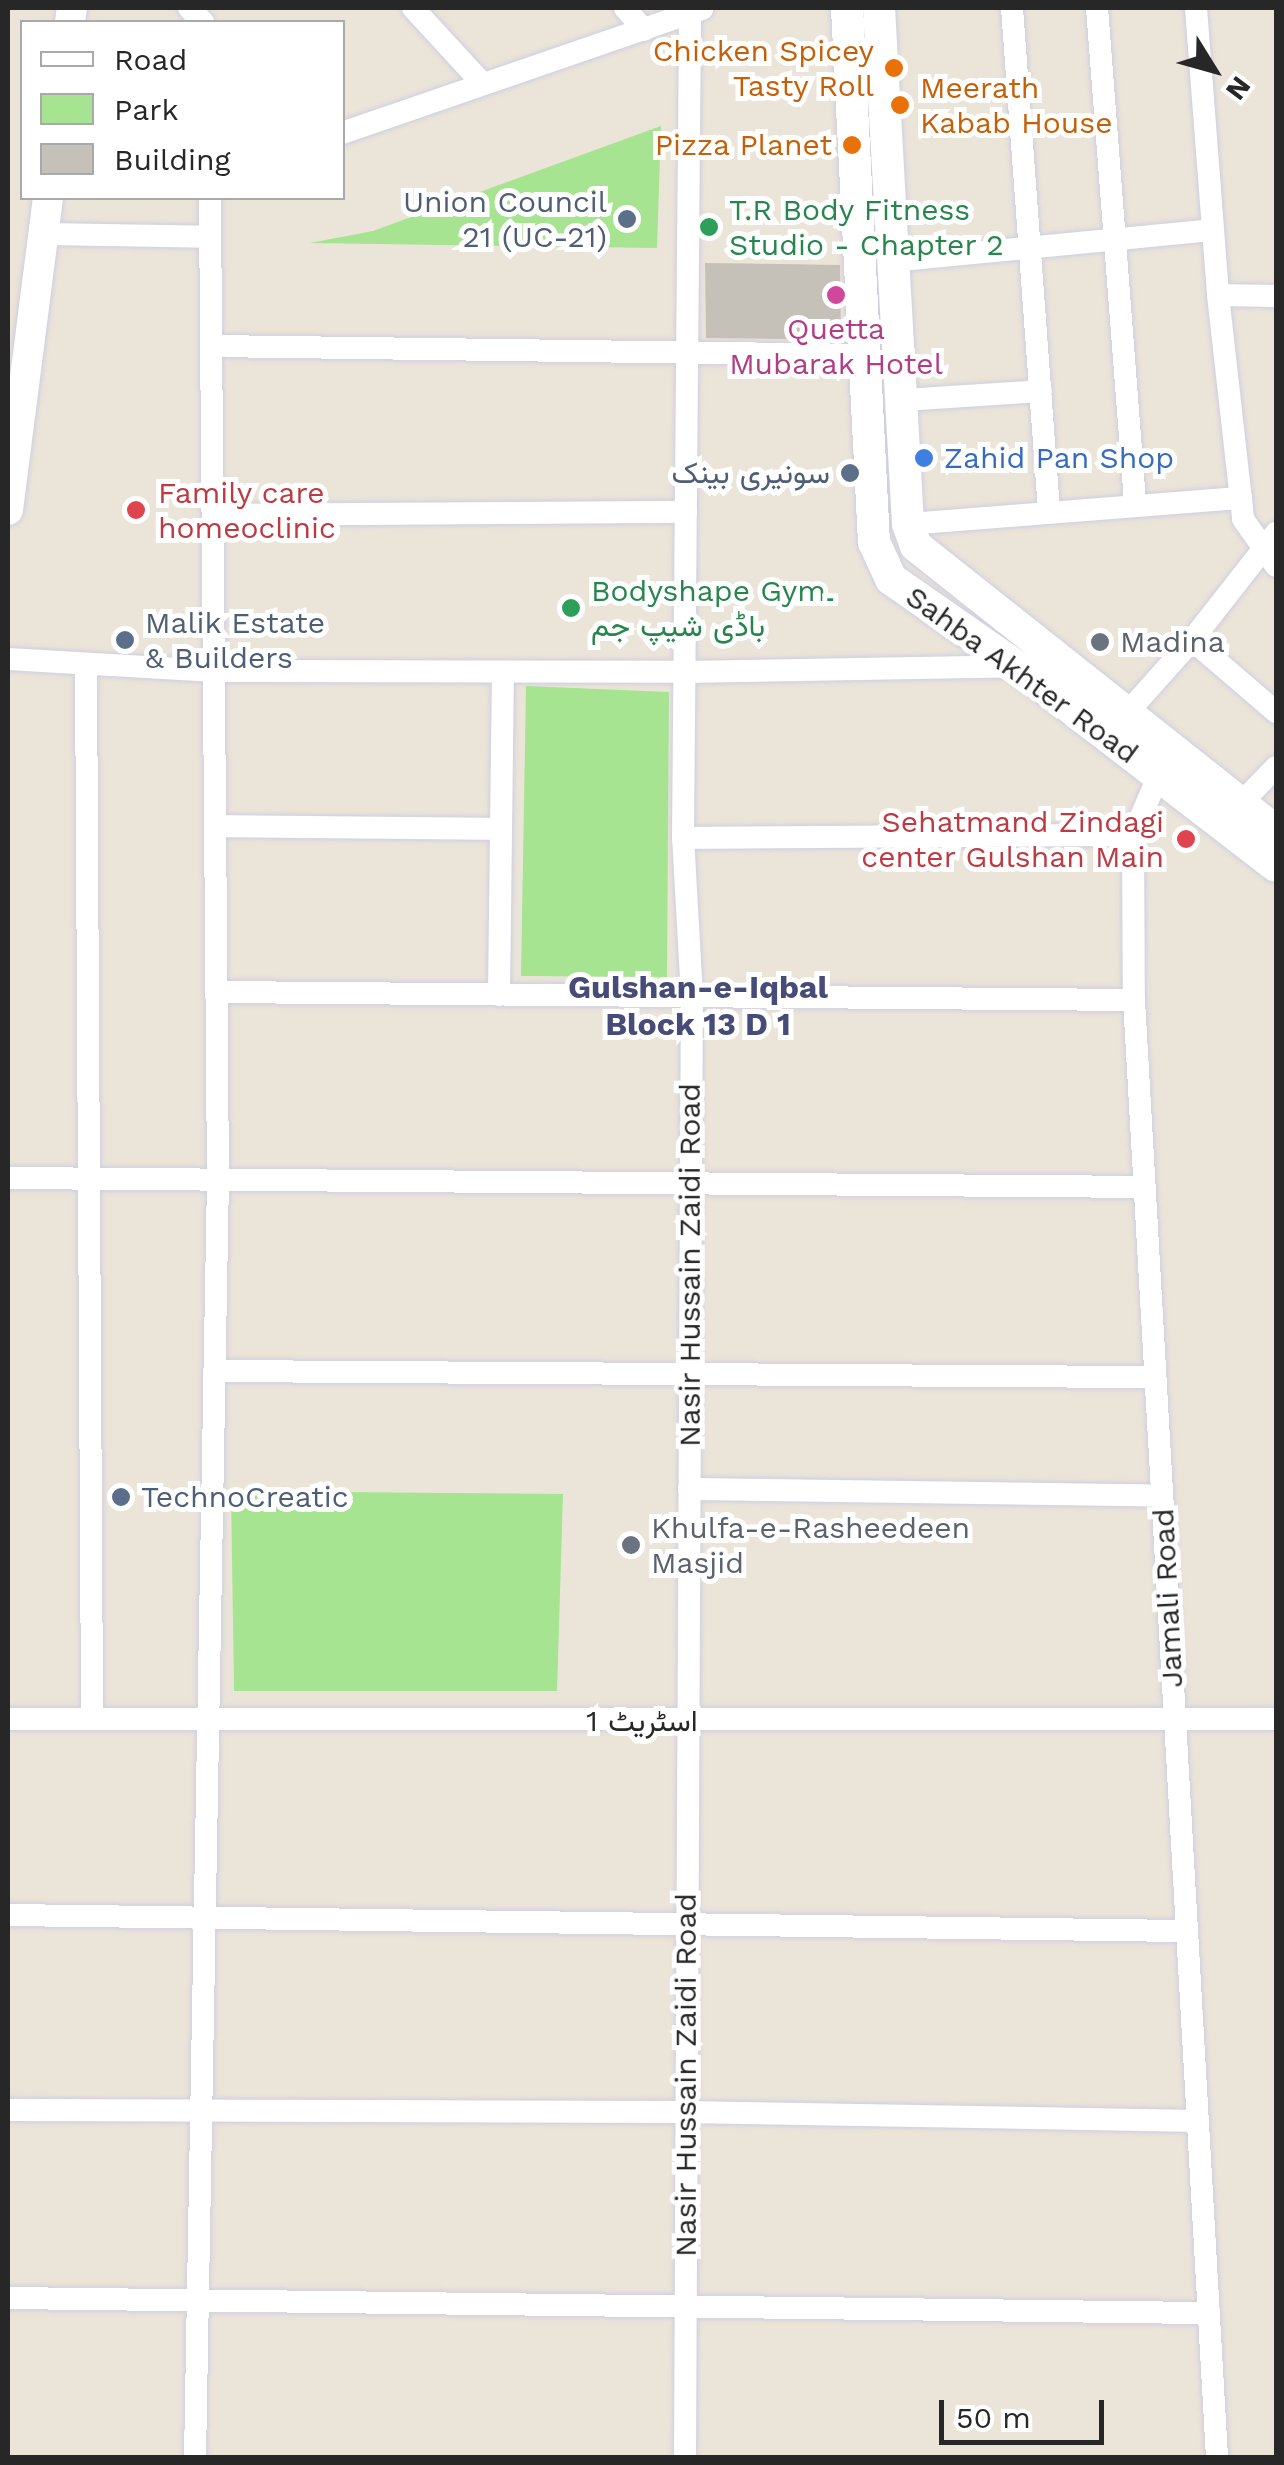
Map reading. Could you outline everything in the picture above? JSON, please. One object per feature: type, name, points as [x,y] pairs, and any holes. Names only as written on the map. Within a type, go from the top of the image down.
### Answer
[{"type":"main road","name":"Sahba Akhter Road","points":[[847,8],[874,542],[891,579],[1127,714],[1166,762],[1241,803],[1276,830]]},
{"type":"main road","points":[[880,8],[908,524]]},
{"type":"main road","name":"Sahba Akhter Road","points":[[908,524],[916,546],[1028,656],[1166,762],[1276,866]]},
{"type":"street","points":[[413,8],[483,84]]},
{"type":"street","points":[[624,8],[644,30]]},
{"type":"street","points":[[1012,8],[1049,511]]},
{"type":"street","points":[[1097,8],[1135,506]]},
{"type":"street","points":[[1127,714],[1272,549],[1243,519],[1218,296],[1196,8]]},
{"type":"street","points":[[345,132],[698,10]]},
{"type":"street","name":"Nasir Hussain Zaidi Road","points":[[685,2458],[692,997],[683,838],[688,352],[698,10]]},
{"type":"street","points":[[8,510],[48,200]]},
{"type":"street","points":[[195,2458],[218,1180],[210,200]]},
{"type":"street","points":[[891,261],[1212,230]]},
{"type":"street","points":[[44,234],[210,237]]},
{"type":"street","points":[[1218,296],[1276,296]]},
{"type":"street","points":[[212,346],[863,355]]},
{"type":"street","points":[[903,400],[1040,391]]},
{"type":"street","points":[[908,524],[1241,498]]},
{"type":"street","points":[[214,515],[686,512]]},
{"type":"street","points":[[1192,640],[1276,712]]},
{"type":"street","points":[[8,659],[215,671],[684,672],[1028,656]]},
{"type":"street","points":[[86,666],[92,1718]]},
{"type":"street","points":[[499,995],[502,672]]},
{"type":"street","name":"Jamali Road","points":[[1166,762],[1133,835],[1134,1000],[1217,2458]]},
{"type":"street","points":[[1241,803],[1276,767]]},
{"type":"street","points":[[215,826],[501,829]]},
{"type":"street","points":[[683,838],[1133,835]]},
{"type":"street","points":[[216,992],[1134,1000]]},
{"type":"street","points":[[8,1178],[1144,1188]]},
{"type":"street","points":[[214,1370],[690,1377],[1155,1377]]},
{"type":"street","points":[[689,1489],[1162,1496]]},
{"type":"street","name":"اسٹریٹ 1","points":[[8,1719],[1276,1719]]},
{"type":"street","points":[[8,1915],[1187,1931]]},
{"type":"street","points":[[8,2110],[686,2112],[1198,2121]]},
{"type":"street","points":[[8,2298],[1208,2312]]},
{"type":"green space","points":[[661,126],[657,248],[310,243],[373,231]]},
{"type":"green space","points":[[526,686],[669,692],[667,977],[521,976]]},
{"type":"green space","points":[[231,1491],[563,1494],[557,1691],[234,1691]]},
{"type":"building","points":[[705,263],[840,265],[841,340],[706,338]]},
{"type":"place","name":"Chicken Spicey Tasty Roll","points":[[894,68]]},
{"type":"place","name":"Meerath Kabab House","points":[[900,105]]},
{"type":"place","name":"Pizza Planet","points":[[852,145]]},
{"type":"place","name":"Union Council 21 (UC-21)","points":[[627,219]]},
{"type":"place","name":"T.R Body Fitness Studio - Chapter 2","points":[[709,227]]},
{"type":"place","name":"Quetta Mubarak Hotel","points":[[836,295]]},
{"type":"place","name":"Zahid Pan Shop","points":[[924,458]]},
{"type":"place","name":"سونیری بینک","points":[[850,473]]},
{"type":"place","name":"Family care homeoclinic","points":[[136,510]]},
{"type":"place","name":"Bodyshape Gym۔ باڈی شیپ جم","points":[[571,608]]},
{"type":"place","name":"Malik Estate & Builders","points":[[125,640]]},
{"type":"place","name":"Madina","points":[[1100,642]]},
{"type":"place","name":"Sehatmand Zindagi center Gulshan Main","points":[[1186,839]]},
{"type":"place","name":"TechnoCreatic","points":[[121,1497]]},
{"type":"place","name":"Khulfa-e-Rasheedeen Masjid","points":[[631,1545]]},
{"type":"district","name":"Gulshan-e-Iqbal Block 13 D 1","points":[[698,1006]]}]
